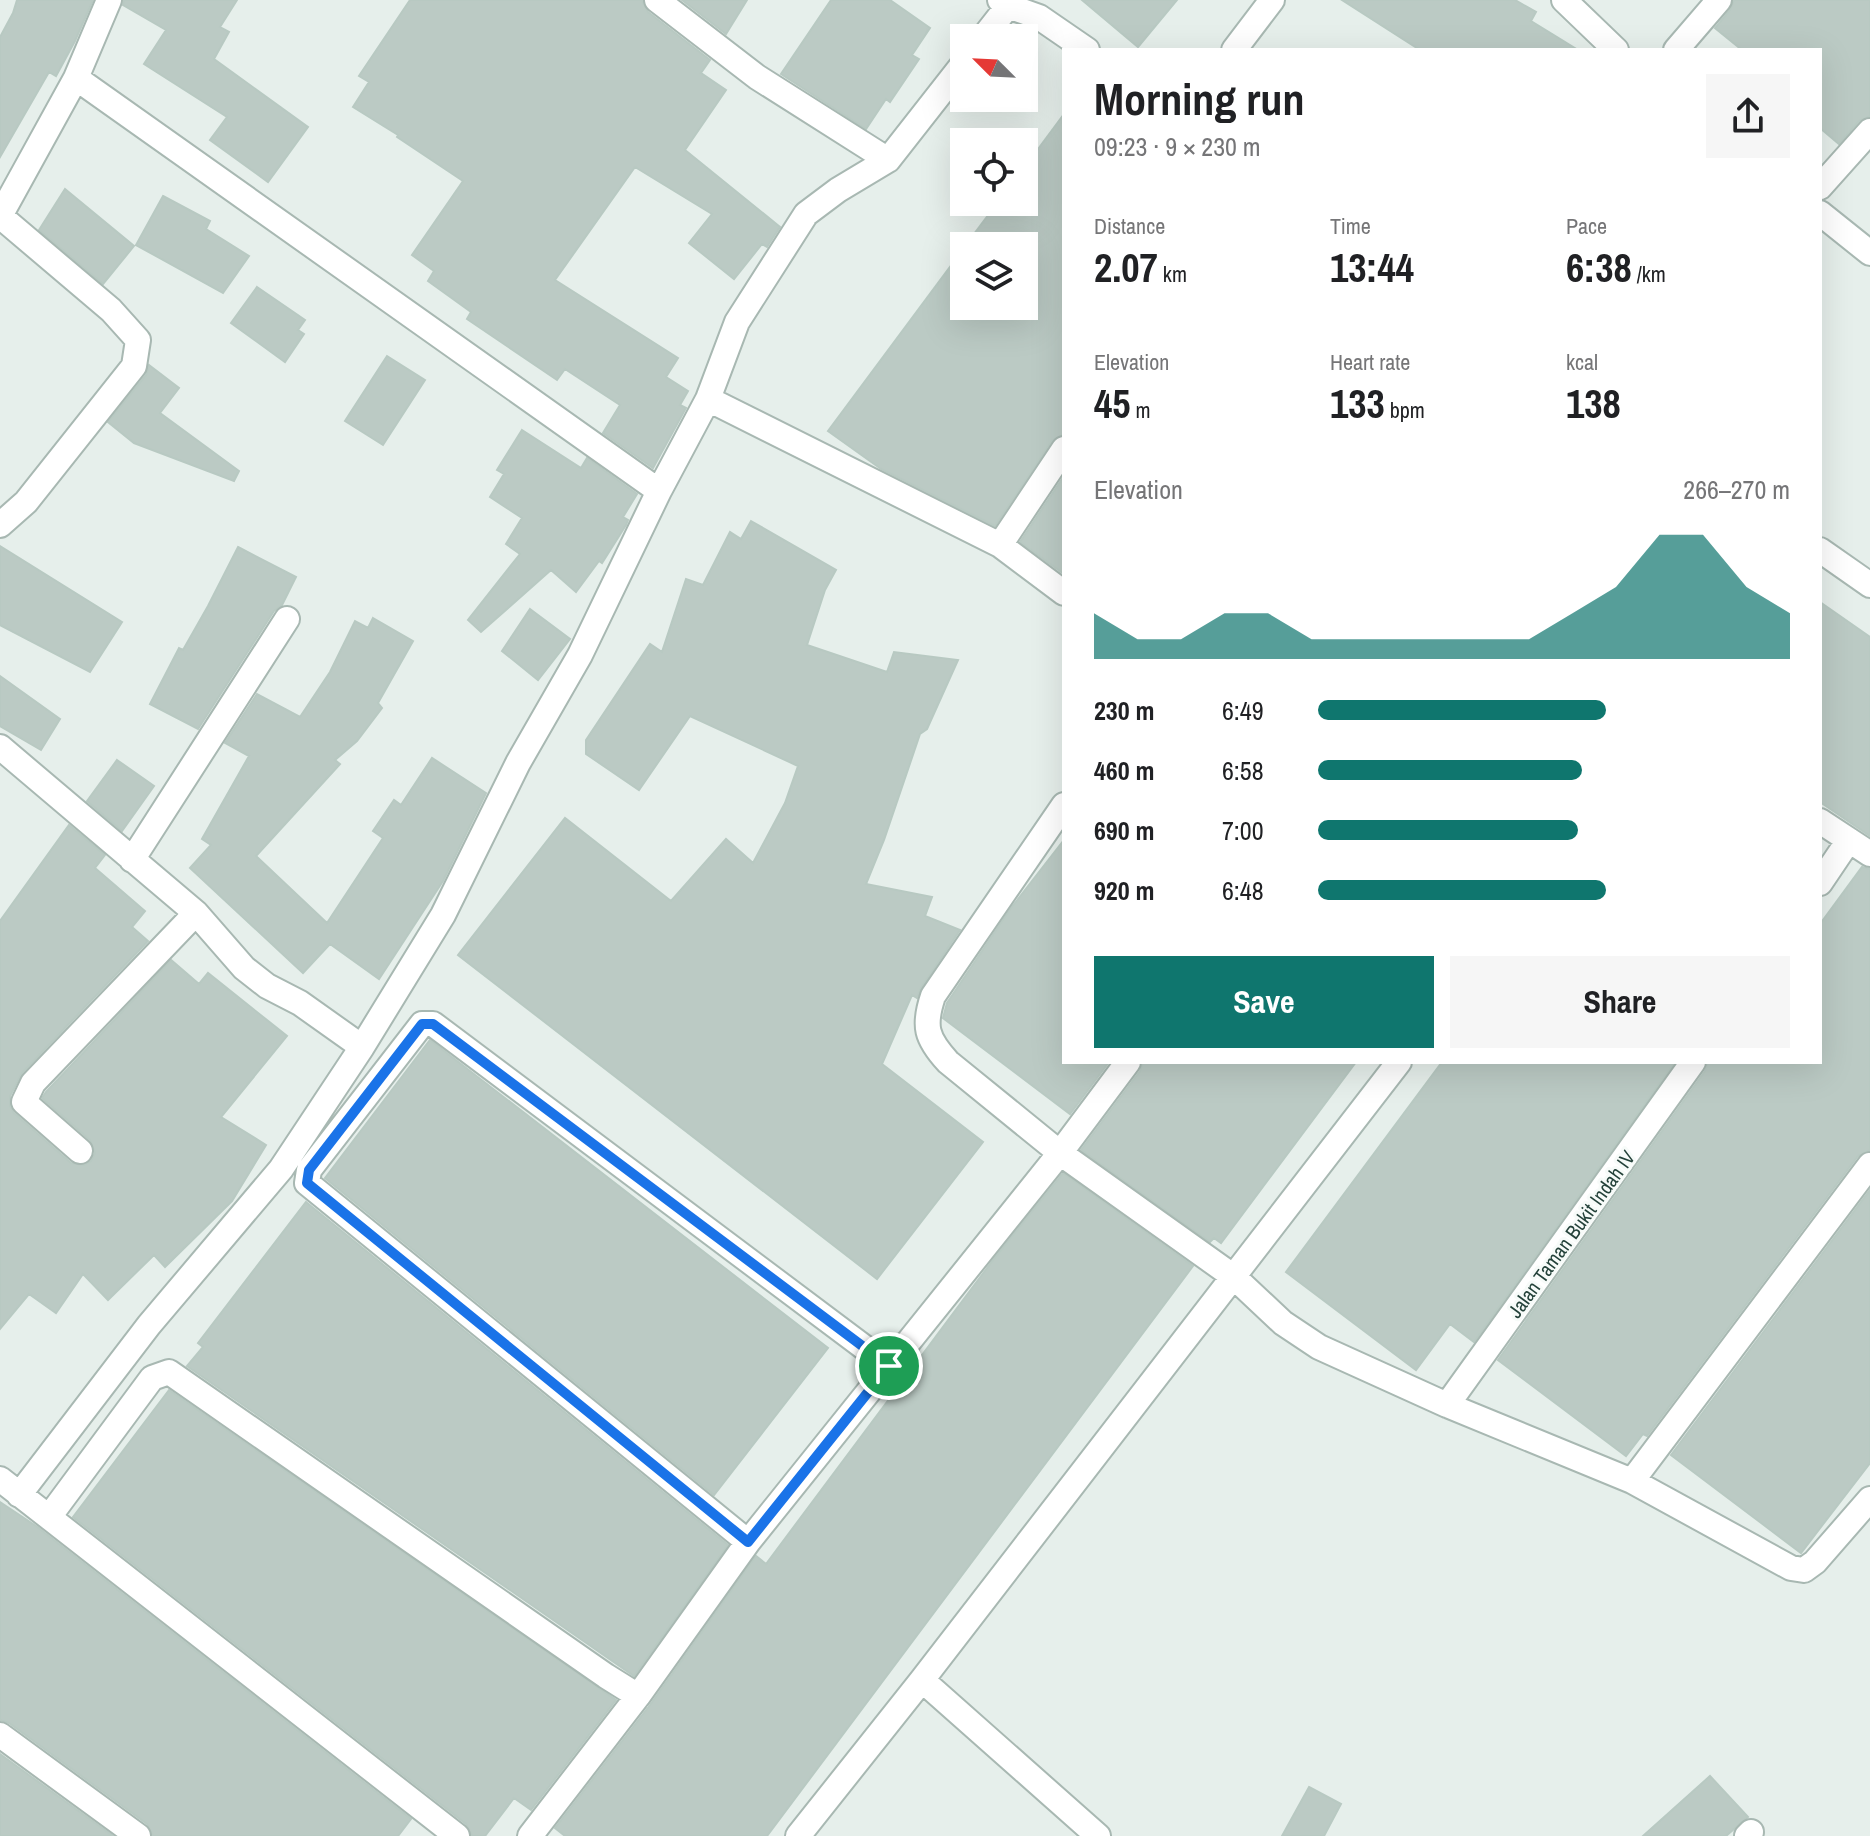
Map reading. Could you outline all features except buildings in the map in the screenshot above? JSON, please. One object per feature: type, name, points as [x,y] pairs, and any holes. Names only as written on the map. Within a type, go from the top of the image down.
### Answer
[{"type":"street","points":[[0,525],[26,502],[134,366],[138,340],[111,310],[0,216],[76,78],[109,0]]},
{"type":"street","points":[[657,0],[757,77],[888,160]]},
{"type":"street","points":[[1236,48],[1272,0]]},
{"type":"street","points":[[1564,0],[1614,48]]},
{"type":"street","points":[[1678,48],[1719,0]]},
{"type":"street","points":[[991,24],[1004,3],[1046,9],[1085,48]]},
{"type":"street","points":[[76,78],[659,491]]},
{"type":"street","points":[[19,1495],[149,1325],[281,1169],[362,1047],[443,915],[518,763],[580,655],[659,491],[708,399],[737,322],[806,214],[838,190],[888,160],[950,81]]},
{"type":"street","points":[[1822,185],[1870,131]]},
{"type":"street","points":[[1822,215],[1870,253]]},
{"type":"street","points":[[708,399],[1000,545],[1062,592]]},
{"type":"street","points":[[1000,545],[1062,452]]},
{"type":"street","points":[[1822,551],[1870,585]]},
{"type":"street","points":[[132,860],[287,619]]},
{"type":"street","points":[[0,747],[196,913],[244,968],[362,1047]]},
{"type":"street","points":[[1062,808],[933,996],[925,1020],[933,1046],[948,1062],[1060,1153],[1234,1277],[1283,1323],[1319,1347],[1447,1405],[1632,1481],[1791,1568],[1804,1570],[1815,1562],[1870,1499]]},
{"type":"street","points":[[1822,822],[1870,854]]},
{"type":"street","points":[[1822,880],[1849,840]]},
{"type":"street","points":[[80,1151],[24,1102],[27,1092],[196,913]]},
{"type":"street","points":[[748,1542],[307,1183],[309,1170],[422,1024],[433,1024],[889,1366]]},
{"type":"street","points":[[530,1836],[638,1696],[748,1542],[1060,1153],[1127,1064]]},
{"type":"street","points":[[798,1836],[1397,1064]]},
{"type":"street","name":"Jalan Taman Bukit Indah IV","points":[[1447,1405],[1692,1064]]},
{"type":"street","points":[[1632,1481],[1870,1165]]},
{"type":"street","points":[[49,1517],[152,1378],[169,1372],[638,1696]]},
{"type":"street","points":[[0,1479],[441,1831]]},
{"type":"street","points":[[922,1680],[1098,1836]]},
{"type":"street","points":[[0,1735],[138,1836]]},
{"type":"route","points":[[422,1024],[433,1024],[889,1366],[748,1542],[307,1183],[309,1170],[422,1024]]}]
